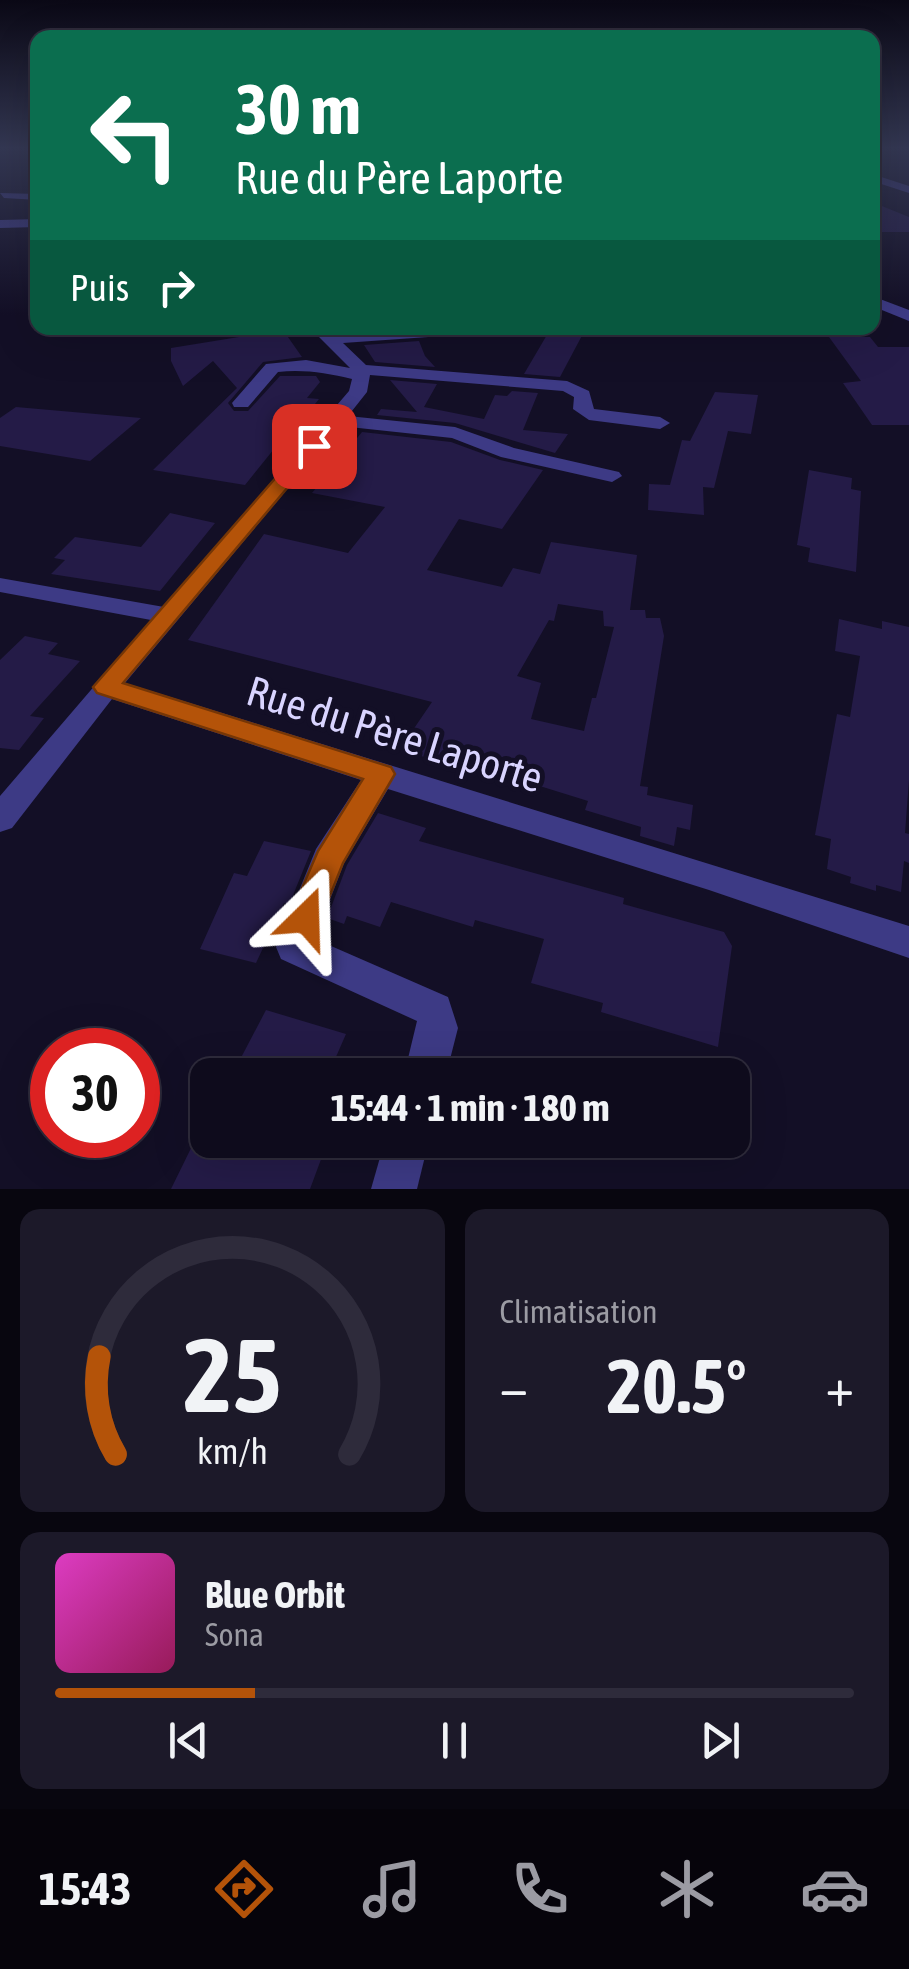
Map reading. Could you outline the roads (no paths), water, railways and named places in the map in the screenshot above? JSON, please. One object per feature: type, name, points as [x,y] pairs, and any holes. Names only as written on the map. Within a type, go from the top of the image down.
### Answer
[{"type":"street","points":[[0,224],[30,223]]},
{"type":"street","points":[[880,303],[909,316]]},
{"type":"street","points":[[326,335],[362,373]]},
{"type":"street","points":[[241,403],[272,368],[312,365],[362,373],[388,369],[567,386],[583,394],[582,410],[588,414],[660,423]]},
{"type":"street","points":[[0,819],[106,687],[206,576],[358,392],[362,373]]},
{"type":"street","points":[[335,420],[455,433],[508,454],[612,476]]},
{"type":"street","points":[[0,585],[166,616]]},
{"type":"street","name":"Rue du Père Laporte","points":[[106,687],[760,889],[909,942]]},
{"type":"street","points":[[381,774],[328,860],[294,947],[434,1010],[438,1028],[430,1058]]},
{"type":"street","points":[[394,1189],[403,1158]]}]
